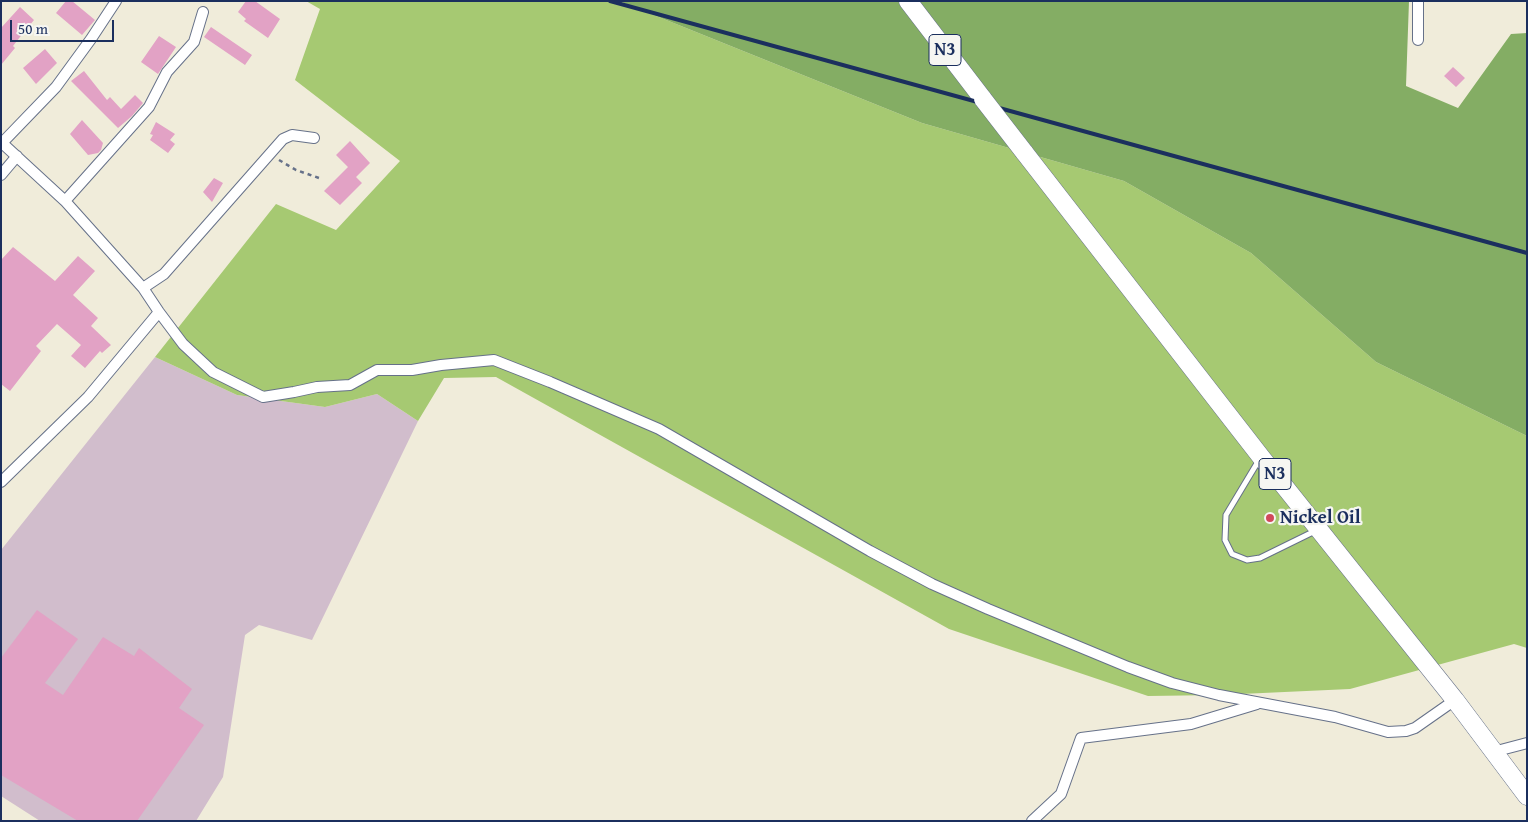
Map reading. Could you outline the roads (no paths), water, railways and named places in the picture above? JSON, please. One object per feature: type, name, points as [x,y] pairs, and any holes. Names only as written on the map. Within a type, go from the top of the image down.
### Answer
[{"type":"highway","name":"N3","points":[[908,1],[1261,457],[1455,700],[1527,796]]},
{"type":"street","points":[[116,1],[96,33],[56,87],[2,142],[65,201],[143,288],[183,344],[213,372],[263,397],[317,387],[350,386],[377,370],[412,370],[494,360],[659,429],[870,551],[932,584],[988,609],[1172,683],[1219,696],[1336,717],[1388,732],[1406,732],[1415,728],[1455,700]]},
{"type":"street","points":[[1418,1],[1418,40]]},
{"type":"street","points":[[65,201],[149,107],[167,72],[194,42],[203,12]]},
{"type":"street","points":[[143,288],[164,274],[283,140],[292,136],[314,138]]},
{"type":"street","points":[[1,175],[17,156]]},
{"type":"street","points":[[1,482],[88,398],[159,312]]},
{"type":"street","points":[[1032,821],[1061,794],[1081,738],[1191,724],[1260,703]]},
{"type":"street","points":[[1493,752],[1527,742]]},
{"type":"lane","points":[[1261,457],[1226,515],[1225,540],[1232,554],[1247,560],[1260,558],[1319,530]]},
{"type":"railway","points":[[610,1],[1527,253]]},
{"type":"place","name":"Nickel Oil","points":[[1270,518]]}]
